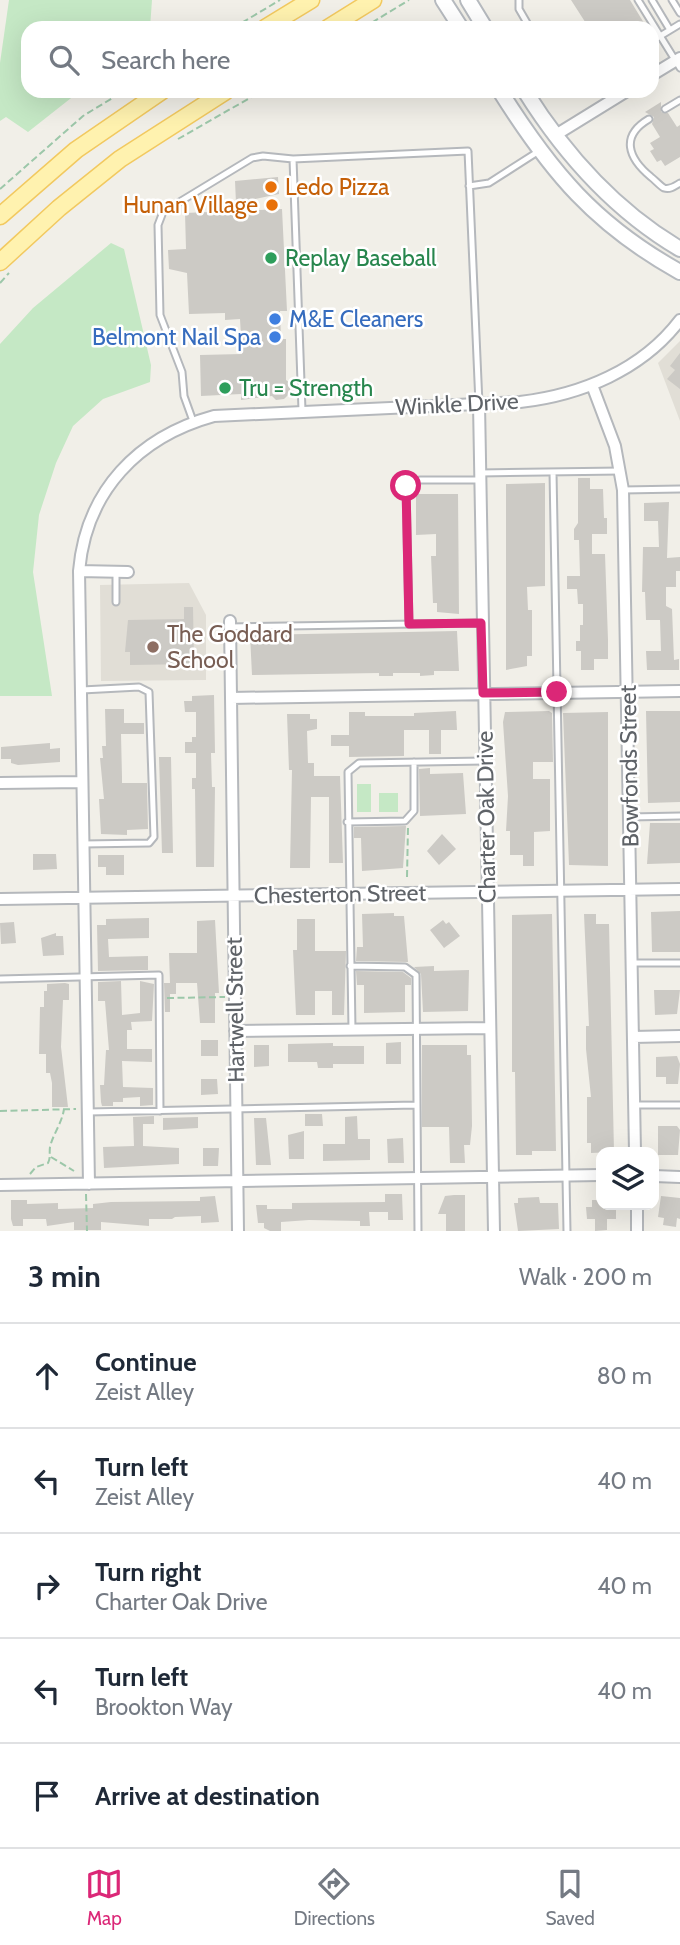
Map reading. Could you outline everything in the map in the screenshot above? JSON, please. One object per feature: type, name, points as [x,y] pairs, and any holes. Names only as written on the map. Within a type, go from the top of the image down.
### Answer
[{"type":"main road","points":[[276,21],[311,0]]},
{"type":"main road","points":[[339,21],[373,0]]},
{"type":"main road","points":[[0,216],[76,150],[152,98]]},
{"type":"main road","points":[[6,266],[59,208],[120,159],[215,98]]},
{"type":"street","points":[[443,0],[456,21]]},
{"type":"street","points":[[468,0],[481,21]]},
{"type":"street","points":[[659,72],[679,62]]},
{"type":"street","points":[[505,98],[539,150],[598,217],[634,244],[680,272]]},
{"type":"street","points":[[529,98],[554,136],[582,170],[617,204],[680,249]]},
{"type":"street","points":[[554,136],[616,98]]},
{"type":"street","name":"Winkle Drive","points":[[89,1184],[79,571],[87,525],[111,480],[157,439],[193,421],[233,413],[547,399],[592,385],[656,346],[680,320]]},
{"type":"street","name":"Bowfonds Street","points":[[592,385],[607,421],[621,471],[623,490],[635,1147]]},
{"type":"street","name":"Charter Oak Drive","points":[[479,404],[494,1231]]},
{"type":"street","points":[[79,571],[128,572]]},
{"type":"street","name":"Hartwell Street","points":[[230,624],[238,1231]]},
{"type":"street","points":[[231,698],[680,691]]},
{"type":"street","points":[[0,783],[82,782]]},
{"type":"street","name":"Chesterton Street","points":[[0,899],[680,889]]},
{"type":"street","points":[[235,1031],[490,1028]]},
{"type":"street","points":[[633,1037],[680,1036]]},
{"type":"street","points":[[0,1185],[596,1175]]},
{"type":"street","points":[[659,1175],[680,1177]]},
{"type":"street","points":[[637,1210],[637,1231]]},
{"type":"lane","points":[[519,0],[519,9],[526,21]]},
{"type":"lane","points":[[638,0],[651,21]]},
{"type":"lane","points":[[652,0],[670,30]]},
{"type":"lane","points":[[672,0],[680,13]]},
{"type":"lane","points":[[679,62],[660,36],[680,24]]},
{"type":"lane","points":[[665,109],[680,100]]},
{"type":"lane","points":[[649,119],[636,126],[630,137],[633,159],[664,188],[673,188],[680,183]]},
{"type":"lane","points":[[469,186],[489,183],[539,150]]},
{"type":"lane","points":[[193,421],[184,396],[182,372],[160,315],[158,225],[163,212],[252,158],[293,159],[468,151],[479,404]]},
{"type":"lane","points":[[293,159],[302,410]]},
{"type":"lane","points":[[409,624],[406,486],[420,480],[621,471]]},
{"type":"lane","points":[[553,472],[567,1231]]},
{"type":"lane","points":[[623,490],[680,489]]},
{"type":"lane","points":[[116,571],[116,602]]},
{"type":"lane","points":[[230,624],[481,623]]},
{"type":"lane","points":[[81,690],[139,687],[149,692],[154,837],[149,843],[83,844]]},
{"type":"lane","points":[[352,1030],[346,776],[352,766],[485,761]]},
{"type":"lane","points":[[347,822],[409,819],[414,811],[414,762]]},
{"type":"lane","points":[[630,817],[680,816]]},
{"type":"lane","points":[[632,964],[680,962]]},
{"type":"lane","points":[[350,966],[399,966],[411,969],[416,975],[418,1231]]},
{"type":"lane","points":[[0,979],[159,975],[160,1111]]},
{"type":"lane","points":[[88,1110],[160,1111],[415,1105]]},
{"type":"lane","points":[[635,1105],[680,1105]]},
{"type":"path","points":[[245,21],[280,0]]},
{"type":"path","points":[[374,21],[409,0]]},
{"type":"path","points":[[0,190],[83,117],[113,98]]},
{"type":"path","points":[[173,142],[249,98]]},
{"type":"path","points":[[0,283],[6,266]]},
{"type":"path","points":[[407,877],[409,819]]},
{"type":"path","points":[[159,998],[235,997]]},
{"type":"path","points":[[26,1185],[33,1170],[47,1163],[51,1157],[51,1146],[61,1125],[64,1109]]},
{"type":"path","points":[[0,1111],[88,1110]]},
{"type":"shaded area","points":[[680,341],[680,421],[658,363]]},
{"type":"shaded area","name":"The Goddard School","points":[[189,583],[206,615],[206,680],[101,681],[100,585]]},
{"type":"green space","points":[[9,0],[152,0],[150,21],[21,21],[21,98],[71,98],[28,132],[6,117],[0,121],[0,63]]},
{"type":"green space","points":[[111,243],[124,249],[151,365],[150,382],[103,399],[73,426],[56,463],[39,515],[33,572],[52,696],[0,696],[0,344],[33,308]]},
{"type":"green space","points":[[357,784],[371,784],[371,812],[357,812]]},
{"type":"green space","points":[[379,793],[398,793],[398,812],[379,812]]},
{"type":"building","points":[[571,0],[630,0],[643,21],[584,21]]},
{"type":"building","points":[[661,102],[661,112],[668,113],[677,127],[680,125],[680,157],[665,166],[661,160],[657,162],[650,151],[654,149],[650,143],[660,137],[652,124],[654,117],[645,112]]},
{"type":"building","points":[[278,177],[279,194],[236,203],[235,181]]},
{"type":"building","points":[[282,209],[287,311],[280,311],[281,339],[286,339],[286,380],[290,383],[290,393],[284,399],[276,400],[272,396],[241,400],[241,394],[201,396],[200,355],[242,354],[240,319],[225,320],[225,313],[189,314],[187,273],[169,269],[168,250],[186,249],[185,213]]},
{"type":"building","points":[[680,353],[680,389],[667,379],[675,370],[670,366]]},
{"type":"building","points":[[578,478],[590,478],[590,489],[603,489],[604,518],[607,518],[607,534],[592,534],[592,554],[605,554],[608,640],[608,659],[594,659],[594,670],[581,670],[581,651],[576,651],[576,641],[580,641],[583,604],[578,604],[577,589],[567,589],[567,576],[580,576],[579,540],[574,540],[574,529],[578,523]]},
{"type":"building","points":[[545,483],[545,586],[527,587],[528,610],[532,610],[532,656],[527,656],[527,666],[506,670],[506,484]]},
{"type":"building","points":[[416,494],[458,494],[459,614],[437,612],[437,603],[433,603],[431,556],[436,556],[436,534],[416,535]]},
{"type":"building","points":[[669,502],[667,558],[680,557],[680,571],[676,571],[676,587],[666,587],[666,606],[672,609],[674,660],[679,659],[679,670],[647,670],[646,651],[661,651],[660,620],[646,620],[645,592],[642,592],[643,547],[659,547],[658,521],[644,521],[644,503]]},
{"type":"building","name":"The Goddard School","points":[[184,607],[193,607],[194,664],[130,665],[130,652],[125,652],[128,620],[184,619]]},
{"type":"building","points":[[457,631],[459,671],[434,671],[434,675],[420,676],[420,673],[393,673],[393,676],[379,676],[379,673],[252,675],[250,635]]},
{"type":"building","points":[[214,695],[215,753],[211,753],[212,787],[215,787],[214,867],[196,867],[195,789],[192,789],[192,778],[196,778],[196,753],[185,753],[185,742],[192,742],[192,737],[196,737],[196,712],[185,712],[184,701],[192,701],[192,696]]},
{"type":"building","points":[[105,709],[124,709],[124,723],[144,723],[144,734],[121,734],[122,783],[147,783],[148,829],[127,830],[127,835],[101,834],[99,799],[104,799],[100,758],[103,758],[102,746],[106,746]]},
{"type":"building","points":[[456,711],[457,730],[441,730],[441,754],[429,754],[429,730],[404,730],[404,756],[349,757],[349,746],[331,746],[331,735],[349,735],[349,712],[365,712],[365,716],[414,716],[414,713]]},
{"type":"building","points":[[646,711],[680,711],[680,802],[648,803]]},
{"type":"building","points":[[505,712],[552,713],[553,762],[533,762],[533,779],[550,779],[550,831],[534,832],[534,866],[523,866],[523,855],[510,855],[510,831],[506,831],[508,796],[503,722]]},
{"type":"building","points":[[608,712],[608,866],[569,865],[563,713]]},
{"type":"building","points":[[287,714],[310,714],[310,719],[317,719],[317,729],[307,731],[308,763],[314,763],[314,776],[340,776],[343,863],[329,863],[329,797],[311,797],[310,868],[290,868],[292,770],[289,770]]},
{"type":"building","points":[[50,743],[50,749],[60,748],[60,762],[18,765],[11,763],[11,759],[1,759],[1,747]]},
{"type":"building","points":[[159,757],[171,757],[173,853],[162,853]]},
{"type":"building","points":[[430,768],[430,774],[463,773],[466,814],[420,816],[419,769]]},
{"type":"building","points":[[650,823],[680,823],[680,863],[647,864]]},
{"type":"building","points":[[406,826],[403,868],[362,871],[361,838],[354,838],[354,827]]},
{"type":"building","points":[[442,834],[456,849],[439,865],[427,851]]},
{"type":"building","points":[[33,854],[56,854],[57,869],[33,870]]},
{"type":"building","points":[[98,855],[124,855],[124,875],[106,875],[106,867],[98,867]]},
{"type":"building","points":[[680,911],[680,952],[652,952],[651,912]]},
{"type":"building","points":[[394,913],[394,916],[404,916],[408,962],[356,961],[357,947],[363,947],[362,914]]},
{"type":"building","points":[[552,914],[556,1151],[532,1151],[532,1155],[516,1155],[515,1072],[512,1072],[512,915]]},
{"type":"building","points":[[584,914],[596,914],[596,924],[609,924],[614,1147],[596,1147],[596,1153],[591,1153],[591,1143],[587,1143],[587,1097],[591,1097],[586,1049],[586,1026],[589,1026]]},
{"type":"building","points":[[149,918],[149,938],[108,939],[109,957],[148,956],[148,970],[98,971],[97,925],[106,925],[106,919]]},
{"type":"building","points":[[297,919],[315,919],[315,951],[346,951],[344,1015],[332,1015],[332,991],[315,991],[315,1015],[296,1015],[293,950],[297,950]]},
{"type":"building","points":[[215,920],[219,993],[215,993],[215,1023],[200,1023],[197,983],[176,983],[176,994],[170,994],[170,1012],[165,1012],[164,983],[170,983],[169,953],[197,953],[197,921]]},
{"type":"building","points":[[443,920],[446,924],[449,922],[460,936],[444,948],[430,930]]},
{"type":"building","points":[[14,922],[16,943],[1,944],[0,923]]},
{"type":"building","points":[[56,933],[56,936],[63,936],[64,955],[43,956],[41,938]]},
{"type":"building","points":[[434,966],[434,971],[469,970],[468,1011],[423,1012],[421,974],[414,967]]},
{"type":"building","points":[[356,971],[403,972],[411,978],[411,985],[405,985],[405,1012],[364,1013],[364,985],[357,985]]},
{"type":"building","points":[[121,981],[122,1015],[140,1013],[140,981],[154,984],[152,1021],[131,1022],[132,1030],[127,1030],[127,1049],[152,1049],[152,1062],[122,1061],[123,1087],[153,1088],[153,1105],[140,1106],[140,1097],[123,1098],[123,1102],[113,1102],[113,1106],[102,1106],[100,1085],[104,1085],[106,1050],[109,1050],[105,1001],[98,1001],[98,982]]},
{"type":"building","points":[[47,984],[69,984],[69,1000],[63,1000],[61,1047],[68,1107],[52,1107],[52,1083],[50,1073],[46,1073],[46,1054],[39,1054],[40,1007],[44,1007]]},
{"type":"building","points":[[654,990],[680,990],[677,1014],[655,1015]]},
{"type":"building","points":[[201,1040],[218,1040],[218,1056],[201,1056]]},
{"type":"building","points":[[401,1042],[401,1064],[386,1064],[386,1043]]},
{"type":"building","points":[[333,1043],[333,1046],[364,1046],[364,1064],[333,1064],[333,1068],[318,1068],[317,1062],[288,1062],[288,1044]]},
{"type":"building","points":[[254,1045],[269,1045],[269,1066],[254,1067]]},
{"type":"building","points":[[422,1045],[467,1045],[467,1055],[471,1055],[472,1126],[470,1145],[464,1145],[465,1163],[450,1163],[449,1127],[422,1127]]},
{"type":"building","points":[[677,1056],[680,1064],[678,1084],[666,1084],[666,1077],[656,1077],[656,1057]]},
{"type":"building","points":[[201,1079],[217,1079],[218,1094],[201,1095]]},
{"type":"building","points":[[305,1114],[322,1114],[323,1126],[305,1126]]},
{"type":"building","points":[[154,1116],[154,1124],[143,1124],[143,1146],[179,1148],[179,1164],[104,1168],[103,1147],[134,1146],[133,1117]]},
{"type":"building","points":[[357,1116],[358,1139],[370,1139],[370,1160],[323,1161],[323,1144],[345,1144],[345,1117]]},
{"type":"building","points":[[198,1117],[198,1128],[163,1130],[163,1118]]},
{"type":"building","points":[[254,1118],[266,1118],[271,1165],[256,1165]]},
{"type":"building","points":[[658,1126],[677,1126],[680,1130],[678,1155],[659,1155]]},
{"type":"building","points":[[304,1131],[304,1159],[289,1159],[288,1135]]},
{"type":"building","points":[[403,1138],[404,1163],[388,1163],[387,1139]]},
{"type":"building","points":[[203,1148],[219,1148],[218,1166],[203,1166]]},
{"type":"building","points":[[385,1194],[402,1194],[403,1220],[388,1220],[388,1212],[369,1212],[370,1226],[360,1226],[360,1221],[309,1220],[281,1222],[281,1231],[270,1231],[264,1228],[264,1223],[258,1223],[256,1205],[267,1205],[267,1209],[292,1209],[292,1203],[385,1202]]},
{"type":"building","points":[[465,1195],[465,1231],[446,1231],[446,1214],[438,1214],[445,1196]]},
{"type":"building","points":[[215,1196],[219,1222],[201,1223],[201,1216],[175,1217],[149,1219],[149,1226],[101,1222],[101,1230],[74,1230],[74,1222],[47,1226],[46,1219],[23,1219],[23,1226],[13,1226],[11,1219],[11,1200],[27,1200],[27,1204],[58,1203],[58,1209],[93,1208],[93,1204],[111,1202],[200,1201],[200,1197]]},
{"type":"building","points":[[661,1196],[680,1198],[680,1219],[677,1218],[676,1227],[663,1225],[664,1218],[658,1217]]},
{"type":"building","points":[[539,1197],[540,1203],[558,1203],[559,1229],[518,1231],[514,1203],[518,1203],[518,1198]]},
{"type":"building","points":[[592,1200],[596,1200],[596,1210],[616,1210],[616,1219],[607,1219],[607,1230],[595,1231],[595,1219],[587,1219],[586,1207],[592,1207]]},
{"type":"place","name":"Ledo Pizza","points":[[271,187]]},
{"type":"place","name":"Hunan Village","points":[[272,205]]},
{"type":"place","name":"Replay Baseball","points":[[271,258]]},
{"type":"place","name":"M&E Cleaners","points":[[275,319]]},
{"type":"place","name":"Belmont Nail Spa","points":[[275,337]]},
{"type":"place","name":"Tru = Strength","points":[[225,388]]},
{"type":"place","name":"The Goddard School","points":[[153,647]]},
{"type":"route","points":[[406,486],[404,496],[409,624],[481,623],[483,693],[557,692]]}]
